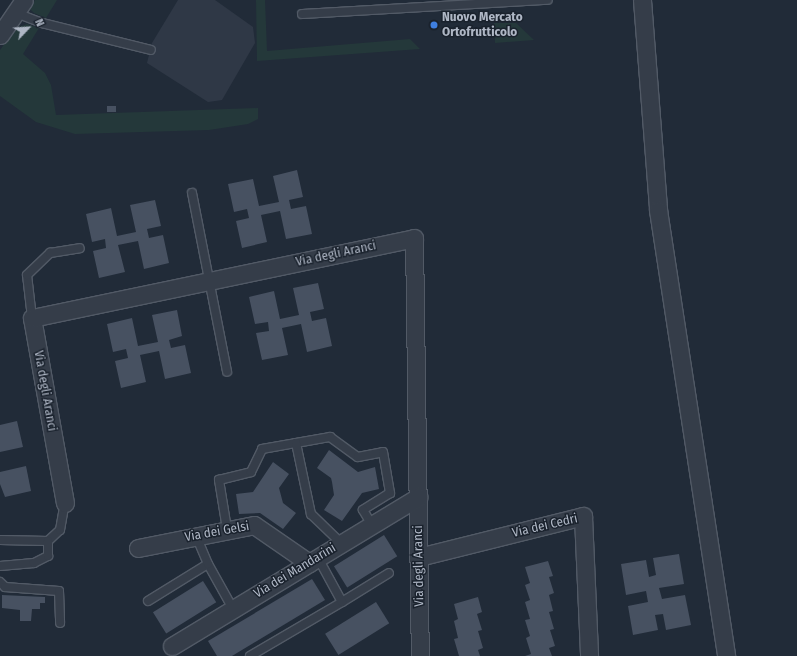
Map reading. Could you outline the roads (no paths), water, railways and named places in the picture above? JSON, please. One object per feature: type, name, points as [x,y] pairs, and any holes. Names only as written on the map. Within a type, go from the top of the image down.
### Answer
[{"type":"street","points":[[642,0],[658,210],[726,656]]},
{"type":"street","points":[[0,35],[20,7]]},
{"type":"street","name":"Via degli Aranci","points":[[65,503],[32,318],[414,238],[420,656]]},
{"type":"street","name":"Via dei Mandarini","points":[[172,646],[418,497]]},
{"type":"street","name":"Via dei Cedri","points":[[419,557],[583,516],[589,656]]},
{"type":"street","name":"Via dei Gelsi","points":[[138,548],[227,528],[254,525],[313,560]]},
{"type":"lane","points":[[302,14],[486,2],[548,0]]},
{"type":"lane","points":[[20,7],[42,23],[151,50]]},
{"type":"lane","points":[[192,193],[227,372]]},
{"type":"lane","points":[[32,318],[27,275],[50,253],[80,248]]},
{"type":"lane","points":[[227,528],[219,480],[251,472],[262,450],[330,437],[358,457],[383,452],[390,494],[364,510],[372,525]]},
{"type":"lane","points":[[296,443],[311,514],[341,543]]},
{"type":"lane","points":[[0,566],[34,563],[48,556],[48,542],[60,530],[65,503]]},
{"type":"lane","points":[[196,535],[208,564],[233,609]]},
{"type":"lane","points":[[0,540],[48,542]]},
{"type":"lane","points":[[313,560],[342,602]]},
{"type":"lane","points":[[148,602],[208,564]]},
{"type":"lane","points":[[250,656],[389,573]]},
{"type":"lane","points":[[0,582],[5,587],[59,591],[60,623]]},
{"type":"place","name":"Nuovo Mercato Ortofrutticolo","points":[[434,25]]}]
